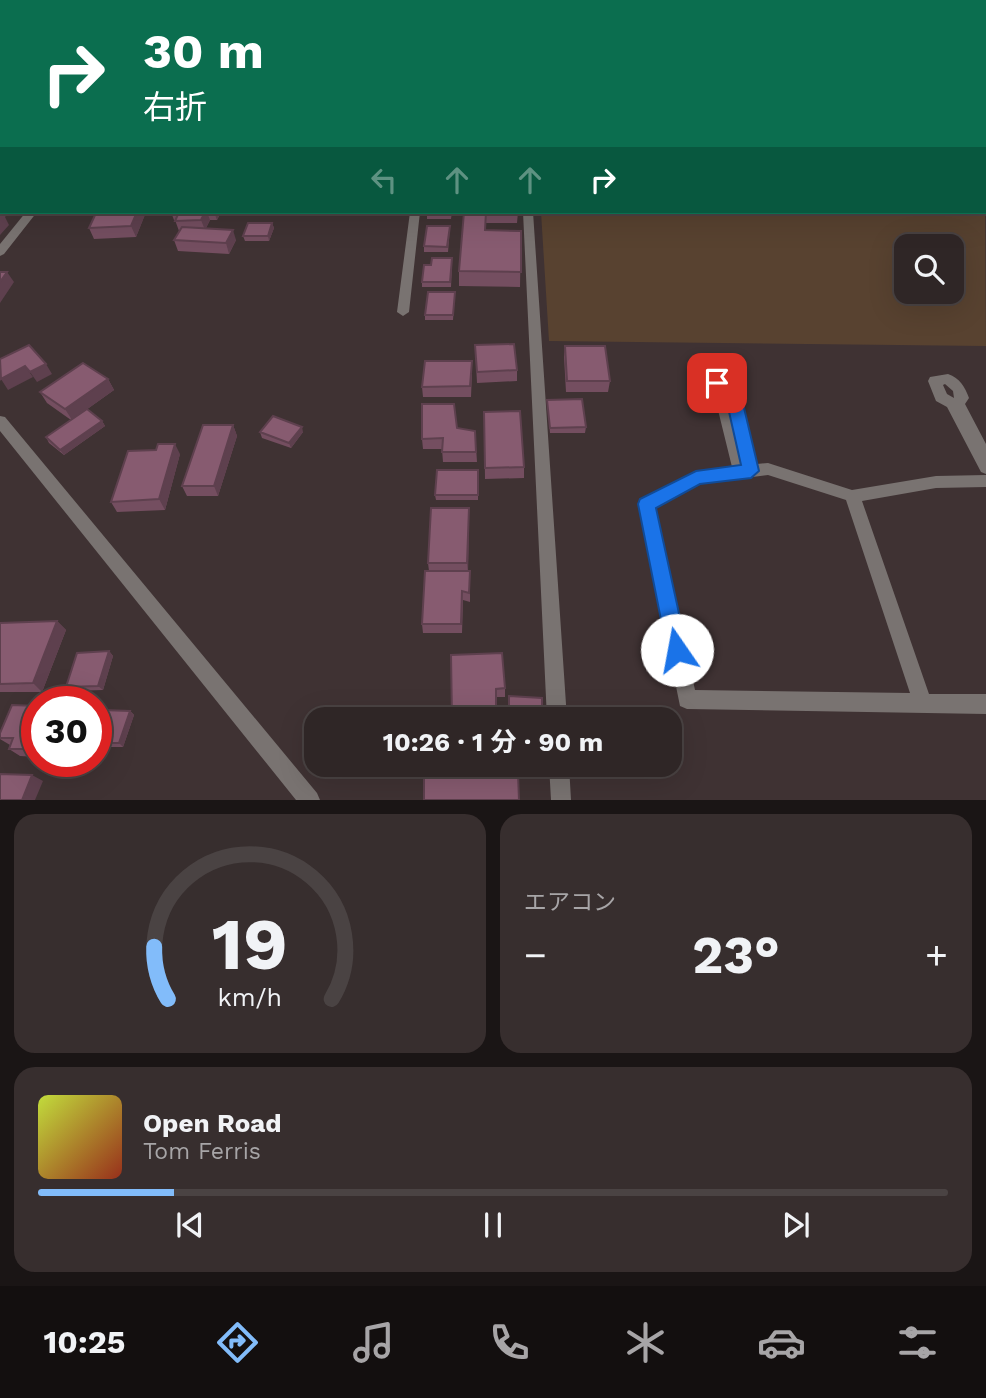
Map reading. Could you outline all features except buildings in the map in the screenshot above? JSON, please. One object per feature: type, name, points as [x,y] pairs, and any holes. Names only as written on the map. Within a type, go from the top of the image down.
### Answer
[{"type":"street","points":[[0,252],[30,214]]},
{"type":"street","points":[[402,312],[415,214]]},
{"type":"street","points":[[528,214],[556,707]]},
{"type":"street","points":[[986,458],[957,403],[962,398],[959,388],[948,379],[936,381],[938,393],[952,403],[986,468]]},
{"type":"street","points":[[704,383],[717,383],[732,391],[746,471],[724,407],[702,397],[698,387],[704,383]]},
{"type":"street","points":[[0,421],[310,800]]},
{"type":"street","points":[[986,481],[936,482],[852,496],[768,469],[696,478],[647,504],[687,699],[986,704]]},
{"type":"street","points":[[852,496],[923,703]]},
{"type":"street","points":[[560,777],[561,800]]},
{"type":"shaded area","points":[[541,214],[985,214],[986,346],[549,341]]},
{"type":"route","points":[[677,650],[647,504],[696,478],[751,471],[732,391],[730,387],[717,383]]}]
